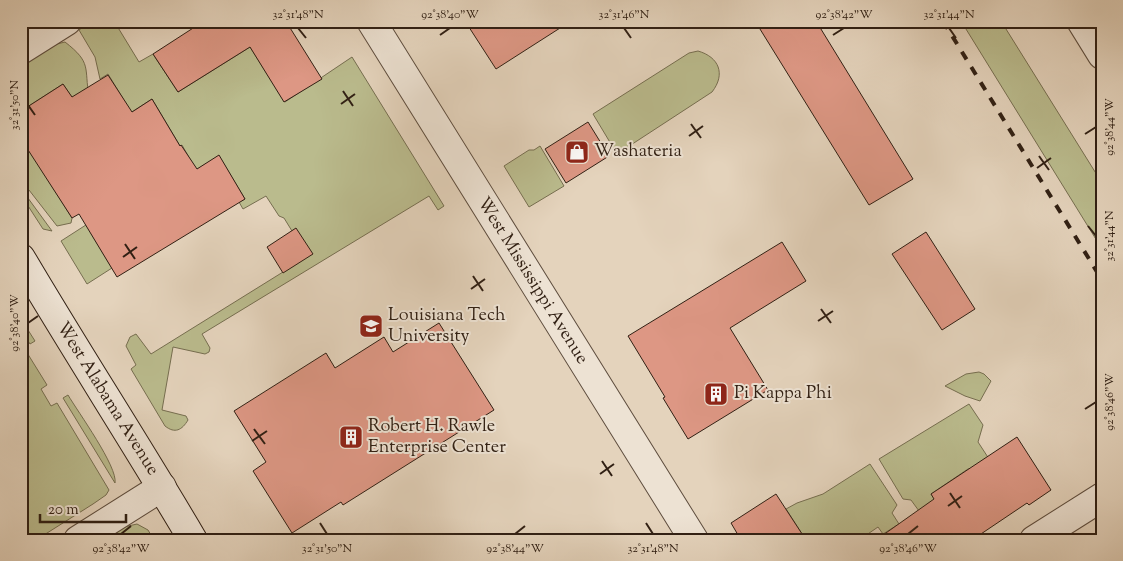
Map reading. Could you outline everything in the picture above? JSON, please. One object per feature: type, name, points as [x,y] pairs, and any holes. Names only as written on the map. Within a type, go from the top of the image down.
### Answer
[{"type":"street","points":[[21,50],[67,21]]},
{"type":"street","name":"West Mississippi Avenue","points":[[371,21],[694,540]]},
{"type":"street","points":[[1081,21],[1102,55]]},
{"type":"street","name":"West Alabama Avenue","points":[[21,258],[77,353],[162,487],[193,540]]},
{"type":"street","points":[[78,540],[162,487]]},
{"type":"street","points":[[1034,540],[1102,497]]},
{"type":"green space","points":[[92,21],[114,21],[139,62],[153,54],[178,92],[250,47],[285,102],[352,57],[444,206],[438,210],[429,196],[202,334],[210,348],[209,352],[205,354],[173,347],[162,410],[186,416],[188,420],[178,430],[172,430],[165,426],[131,369],[136,365],[126,346],[130,337],[136,334],[151,354],[312,254],[292,231],[284,218],[279,216],[266,196],[243,209],[239,202],[245,199],[219,156],[91,233],[112,268],[87,284],[61,241],[159,178],[191,161],[152,99],[42,170],[72,218],[71,223],[57,226],[29,190],[25,194],[52,231],[43,229],[21,195],[21,139],[125,102],[108,74],[100,79],[95,57],[79,30]]},
{"type":"green space","points":[[961,21],[1001,21],[1102,183],[1102,249]]},
{"type":"green space","points":[[65,42],[74,49],[83,61],[89,97],[77,105],[63,84],[21,111],[21,66],[57,44]]},
{"type":"green space","points":[[698,51],[711,57],[718,67],[719,79],[712,92],[617,154],[593,114],[689,53]]},
{"type":"green space","points":[[540,146],[564,186],[529,207],[504,166],[529,150],[534,150]]},
{"type":"green space","points":[[21,319],[35,341],[30,344],[21,330]]},
{"type":"green space","points":[[21,343],[47,385],[41,389],[51,406],[57,403],[109,490],[106,495],[93,504],[36,540],[21,540]]},
{"type":"green space","points":[[979,372],[991,381],[980,401],[945,386],[966,374]]},
{"type":"green space","points":[[68,395],[104,453],[114,475],[115,483],[63,398]]},
{"type":"green space","points":[[969,404],[983,425],[978,442],[993,465],[968,469],[931,494],[935,500],[919,511],[911,500],[903,499],[879,459]]},
{"type":"green space","points":[[870,464],[897,505],[892,513],[899,524],[883,534],[878,527],[859,540],[806,540],[786,509],[823,494]]},
{"type":"green space","points":[[137,524],[148,530],[154,540],[102,540],[124,527]]},
{"type":"building","points":[[204,21],[290,21],[287,23],[322,79],[284,102],[250,47],[178,92],[153,54]]},
{"type":"building","points":[[465,21],[571,21],[496,69]]},
{"type":"building","points":[[755,21],[816,21],[913,179],[869,205]]},
{"type":"building","points":[[108,75],[132,112],[152,99],[180,146],[197,169],[219,155],[245,199],[117,277],[79,214],[72,218],[21,139],[21,111],[63,84],[72,97]]},
{"type":"building","name":"Washateria","points":[[588,122],[609,156],[566,183],[545,149]]},
{"type":"building","points":[[296,228],[313,254],[283,273],[267,247]]},
{"type":"building","points":[[926,232],[975,309],[942,330],[892,254]]},
{"type":"building","points":[[782,242],[806,281],[730,328],[768,390],[688,439],[628,336]]},
{"type":"building","name":"Robert H. Rawle Enterprise Center","points":[[439,323],[494,410],[343,505],[341,502],[292,533],[253,471],[266,462],[234,411],[326,353],[335,368],[384,337],[393,352]]},
{"type":"building","points":[[1017,437],[1051,490],[1029,505],[1027,503],[972,540],[876,540],[934,499],[931,494]]},
{"type":"building","points":[[776,494],[806,540],[741,540],[731,523]]},
{"type":"railway","points":[[943,21],[1102,280]]},
{"type":"place","name":"Washateria","points":[[577,152]]},
{"type":"place","name":"Louisiana Tech University","points":[[371,326]]},
{"type":"place","name":"Pi Kappa Phi","points":[[716,394]]},
{"type":"place","name":"Robert H. Rawle Enterprise Center","points":[[351,437]]}]
